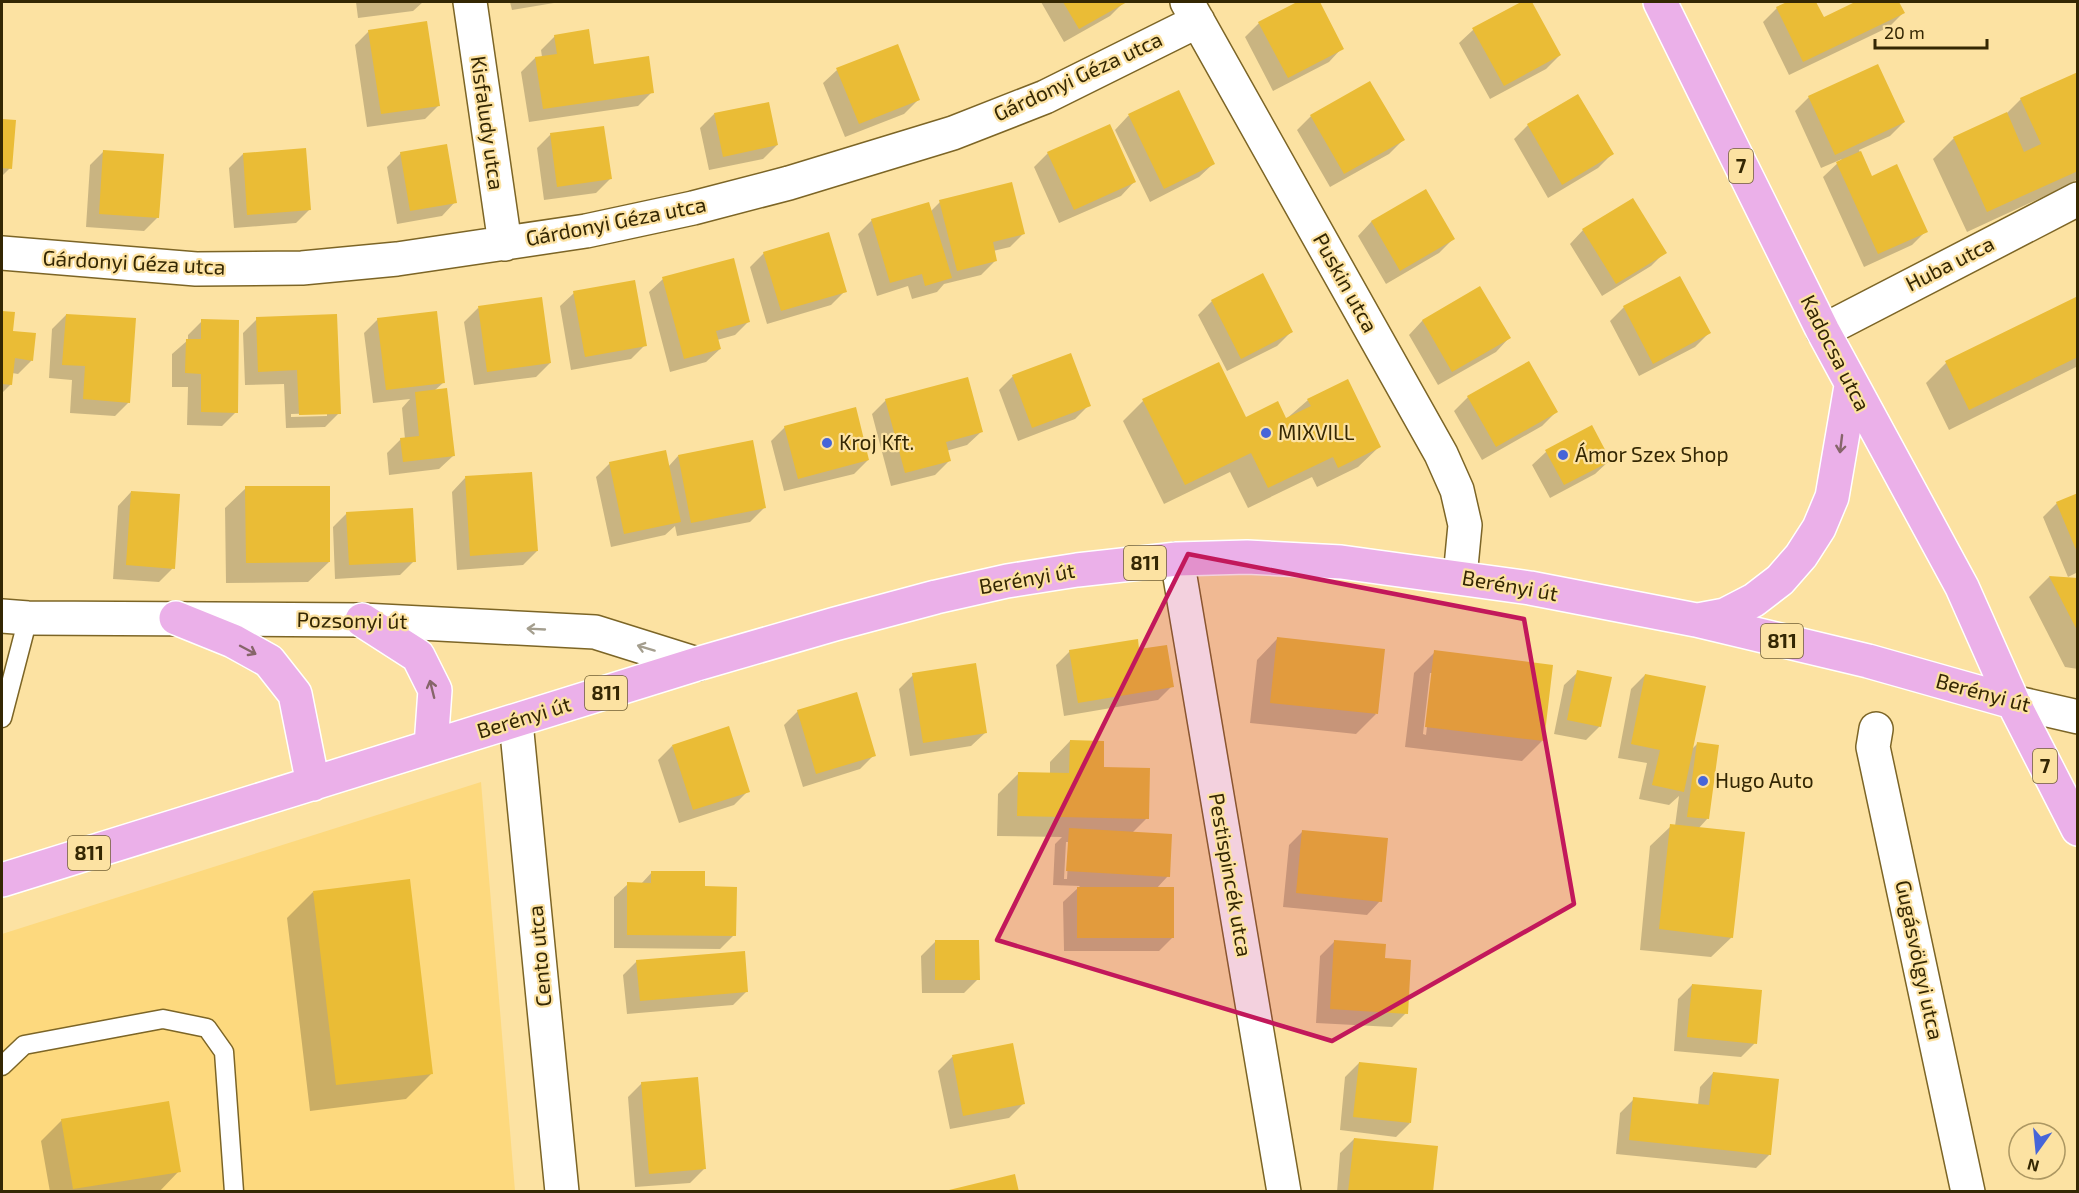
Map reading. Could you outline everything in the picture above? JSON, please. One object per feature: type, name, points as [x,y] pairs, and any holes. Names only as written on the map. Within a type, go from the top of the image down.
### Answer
[{"type":"main road","name":"Kadocsa utca","points":[[1660,2],[1822,331],[1962,587],[2013,702]]},
{"type":"main road","points":[[1696,620],[1725,615],[1754,600],[1780,580],[1802,556],[1819,528],[1832,497],[1851,386]]},
{"type":"main road","name":"Berényi út","points":[[2,880],[697,664],[903,606],[1007,581],[1077,570],[1177,559],[1247,557],[1341,562],[1530,588],[1696,620],[1868,662],[2013,702]]},
{"type":"main road","points":[[176,618],[233,641],[269,661],[296,694],[313,784]]},
{"type":"main road","points":[[362,620],[418,656],[435,690],[431,746]]},
{"type":"main road","name":"7","points":[[2013,702],[2078,829]]},
{"type":"street","name":"Kisfaludy utca","points":[[470,2],[505,244]]},
{"type":"street","name":"Gárdonyi Géza utca","points":[[2,253],[196,269],[302,268],[397,259],[586,231],[693,208],[789,183],[953,133],[1046,97],[1192,11]]},
{"type":"street","name":"Puskin utca","points":[[1192,11],[1441,454],[1457,490],[1465,525],[1460,577]]},
{"type":"street","name":"Huba utca","points":[[1822,331],[2078,199]]},
{"type":"street","name":"Pestispincék utca","points":[[1177,559],[1284,1191]]},
{"type":"street","name":"Pozsonyi út","points":[[15,617],[362,620],[595,632],[697,664]]},
{"type":"street","name":"Berényi út","points":[[2013,702],[2078,717]]},
{"type":"street","name":"Cento utca","points":[[516,722],[562,1191]]},
{"type":"street","name":"Gugásvölgyi utca","points":[[1876,729],[1873,747],[1968,1191]]},
{"type":"lane","points":[[2,718],[15,617]]},
{"type":"lane","points":[[2,1066],[24,1045],[140,1023],[163,1019],[207,1028],[224,1052],[234,1191]]},
{"type":"highlighted area","points":[[1188,554],[1524,619],[1574,904],[1332,1041],[997,940]]},
{"type":"shaded area","points":[[481,782],[515,1191],[2,1191],[2,934]]},
{"type":"building","points":[[1063,2],[1127,2],[1079,29]]},
{"type":"building","points":[[1297,2],[1320,2],[1344,49],[1288,78],[1258,22]]},
{"type":"building","points":[[1521,2],[1532,2],[1561,55],[1504,86],[1472,28]]},
{"type":"building","points":[[1787,2],[1816,2],[1824,17],[1855,2],[1899,2],[1905,13],[1803,62],[1776,7]]},
{"type":"building","points":[[427,21],[440,106],[381,114],[368,30]]},
{"type":"building","points":[[589,29],[594,64],[649,56],[654,93],[543,109],[535,57],[557,54],[554,35]]},
{"type":"building","points":[[898,44],[920,100],[859,124],[836,68]]},
{"type":"building","points":[[1878,64],[1905,122],[1835,155],[1808,96]]},
{"type":"building","points":[[2078,72],[2078,171],[1987,212],[1953,137],[2007,112],[2024,152],[2041,144],[2020,98]]},
{"type":"building","points":[[1370,81],[1405,140],[1344,174],[1310,115]]},
{"type":"building","points":[[1179,90],[1215,164],[1164,189],[1128,114]]},
{"type":"building","points":[[1578,94],[1614,154],[1562,185],[1527,124]]},
{"type":"building","points":[[769,102],[778,145],[723,157],[714,113]]},
{"type":"building","points":[[2,119],[16,120],[12,169],[2,168]]},
{"type":"building","points":[[1110,124],[1136,182],[1074,210],[1047,152]]},
{"type":"building","points":[[604,126],[612,179],[557,187],[550,133]]},
{"type":"building","points":[[447,144],[457,203],[410,211],[400,152]]},
{"type":"building","points":[[306,148],[311,210],[247,215],[243,153]]},
{"type":"building","points":[[103,150],[164,154],[159,218],[99,214]]},
{"type":"building","points":[[1861,151],[1872,176],[1897,164],[1928,232],[1878,254],[1836,162]]},
{"type":"building","points":[[1012,182],[1025,234],[993,242],[997,261],[957,271],[939,200]]},
{"type":"building","points":[[1426,189],[1455,239],[1400,271],[1371,221]]},
{"type":"building","points":[[1633,198],[1667,253],[1616,284],[1582,229]]},
{"type":"building","points":[[929,202],[952,278],[925,286],[922,274],[890,283],[871,219]]},
{"type":"building","points":[[829,232],[847,292],[781,311],[763,252]]},
{"type":"building","points":[[734,258],[750,322],[716,331],[721,349],[684,359],[662,277]]},
{"type":"building","points":[[1263,273],[1293,332],[1241,359],[1211,300]]},
{"type":"building","points":[[1680,276],[1711,333],[1653,364],[1623,306]]},
{"type":"building","points":[[635,280],[647,346],[585,357],[573,291]]},
{"type":"building","points":[[1480,286],[1511,338],[1452,372],[1422,320]]},
{"type":"building","points":[[2078,296],[2078,357],[1969,410],[1945,361]]},
{"type":"building","points":[[542,297],[551,363],[487,372],[478,306]]},
{"type":"building","points":[[2,311],[15,312],[13,331],[36,333],[33,361],[15,358],[12,385],[2,384]]},
{"type":"building","points":[[437,311],[445,383],[386,390],[377,318]]},
{"type":"building","points":[[66,314],[136,318],[130,403],[83,399],[85,366],[62,365]]},
{"type":"building","points":[[337,314],[341,414],[299,415],[297,370],[258,372],[256,317]]},
{"type":"building","points":[[201,319],[239,320],[238,413],[201,412],[201,374],[185,373],[186,339],[201,339]]},
{"type":"building","points":[[1071,353],[1091,406],[1032,428],[1012,375]]},
{"type":"building","points":[[1529,361],[1558,412],[1496,447],[1467,396]]},
{"type":"building","name":"MIXVILL","points":[[1219,362],[1246,417],[1278,401],[1286,418],[1311,406],[1307,399],[1348,379],[1381,447],[1338,468],[1333,457],[1268,488],[1251,453],[1185,485],[1142,399]]},
{"type":"building","points":[[968,377],[983,432],[946,442],[951,461],[905,473],[885,399]]},
{"type":"building","points":[[447,388],[455,456],[403,462],[400,438],[419,436],[415,392]]},
{"type":"building","name":"Kroj Kft.","points":[[856,407],[869,460],[798,479],[784,426]]},
{"type":"building","points":[[1592,425],[1611,461],[1564,485],[1545,450]]},
{"type":"building","points":[[753,440],[766,508],[691,523],[678,455]]},
{"type":"building","points":[[666,450],[681,522],[624,534],[609,462]]},
{"type":"building","points":[[532,472],[538,551],[470,556],[465,476]]},
{"type":"building","points":[[245,486],[330,486],[330,562],[246,563]]},
{"type":"building","points":[[131,491],[180,494],[175,569],[126,565]]},
{"type":"building","points":[[2078,493],[2078,552],[2077,552],[2056,502]]},
{"type":"building","points":[[413,508],[416,562],[349,565],[346,512]]},
{"type":"building","points":[[2049,576],[2078,578],[2078,632]]},
{"type":"building","points":[[1277,637],[1385,649],[1378,714],[1270,703]]},
{"type":"building","points":[[1138,639],[1139,649],[1167,645],[1174,687],[1078,703],[1069,650]]},
{"type":"building","points":[[1434,650],[1553,665],[1544,741],[1425,727]]},
{"type":"building","points":[[976,663],[987,733],[923,743],[912,673]]},
{"type":"building","points":[[1577,670],[1612,677],[1601,727],[1567,720]]},
{"type":"building","points":[[1645,674],[1706,686],[1684,792],[1652,785],[1660,750],[1631,744]]},
{"type":"building","points":[[857,692],[876,756],[816,774],[797,710]]},
{"type":"building","points":[[729,726],[750,792],[693,810],[672,745]]},
{"type":"building","points":[[1070,740],[1104,741],[1104,767],[1150,768],[1149,819],[1017,816],[1018,772],[1069,773]]},
{"type":"building","name":"Hugo Auto","points":[[1697,742],[1719,745],[1709,819],[1687,817]]},
{"type":"building","points":[[1670,824],[1745,832],[1733,938],[1659,929]]},
{"type":"building","points":[[1069,828],[1172,834],[1170,877],[1066,871]]},
{"type":"building","points":[[1302,830],[1388,838],[1382,902],[1296,893]]},
{"type":"building","points":[[651,871],[705,871],[705,886],[737,887],[736,936],[627,935],[627,882],[651,883]]},
{"type":"building","points":[[410,879],[433,1074],[336,1085],[313,891]]},
{"type":"building","points":[[1077,887],[1174,887],[1174,938],[1077,938]]},
{"type":"building","points":[[935,940],[979,940],[980,980],[935,980]]},
{"type":"building","points":[[1334,940],[1386,944],[1385,958],[1411,960],[1408,1014],[1330,1009]]},
{"type":"building","points":[[745,951],[748,992],[640,1001],[636,960]]},
{"type":"building","points":[[1692,984],[1762,990],[1757,1044],[1687,1037]]},
{"type":"building","points":[[1013,1043],[1025,1104],[963,1116],[952,1055]]},
{"type":"building","points":[[1359,1062],[1417,1068],[1411,1123],[1353,1117]]},
{"type":"building","points":[[1713,1072],[1779,1079],[1771,1155],[1629,1140],[1633,1097],[1709,1105]]},
{"type":"building","points":[[698,1077],[706,1169],[649,1174],[641,1082]]},
{"type":"building","points":[[169,1101],[181,1172],[73,1189],[61,1119]]},
{"type":"building","points":[[1354,1138],[1438,1146],[1433,1192],[1348,1192]]},
{"type":"building","points":[[1015,1174],[1019,1192],[950,1192],[949,1190]]},
{"type":"place","name":"MIXVILL","points":[[1266,433]]},
{"type":"place","name":"Kroj Kft.","points":[[827,443]]},
{"type":"place","name":"Ámor Szex Shop","points":[[1563,455]]},
{"type":"place","name":"Hugo Auto","points":[[1703,781]]}]
